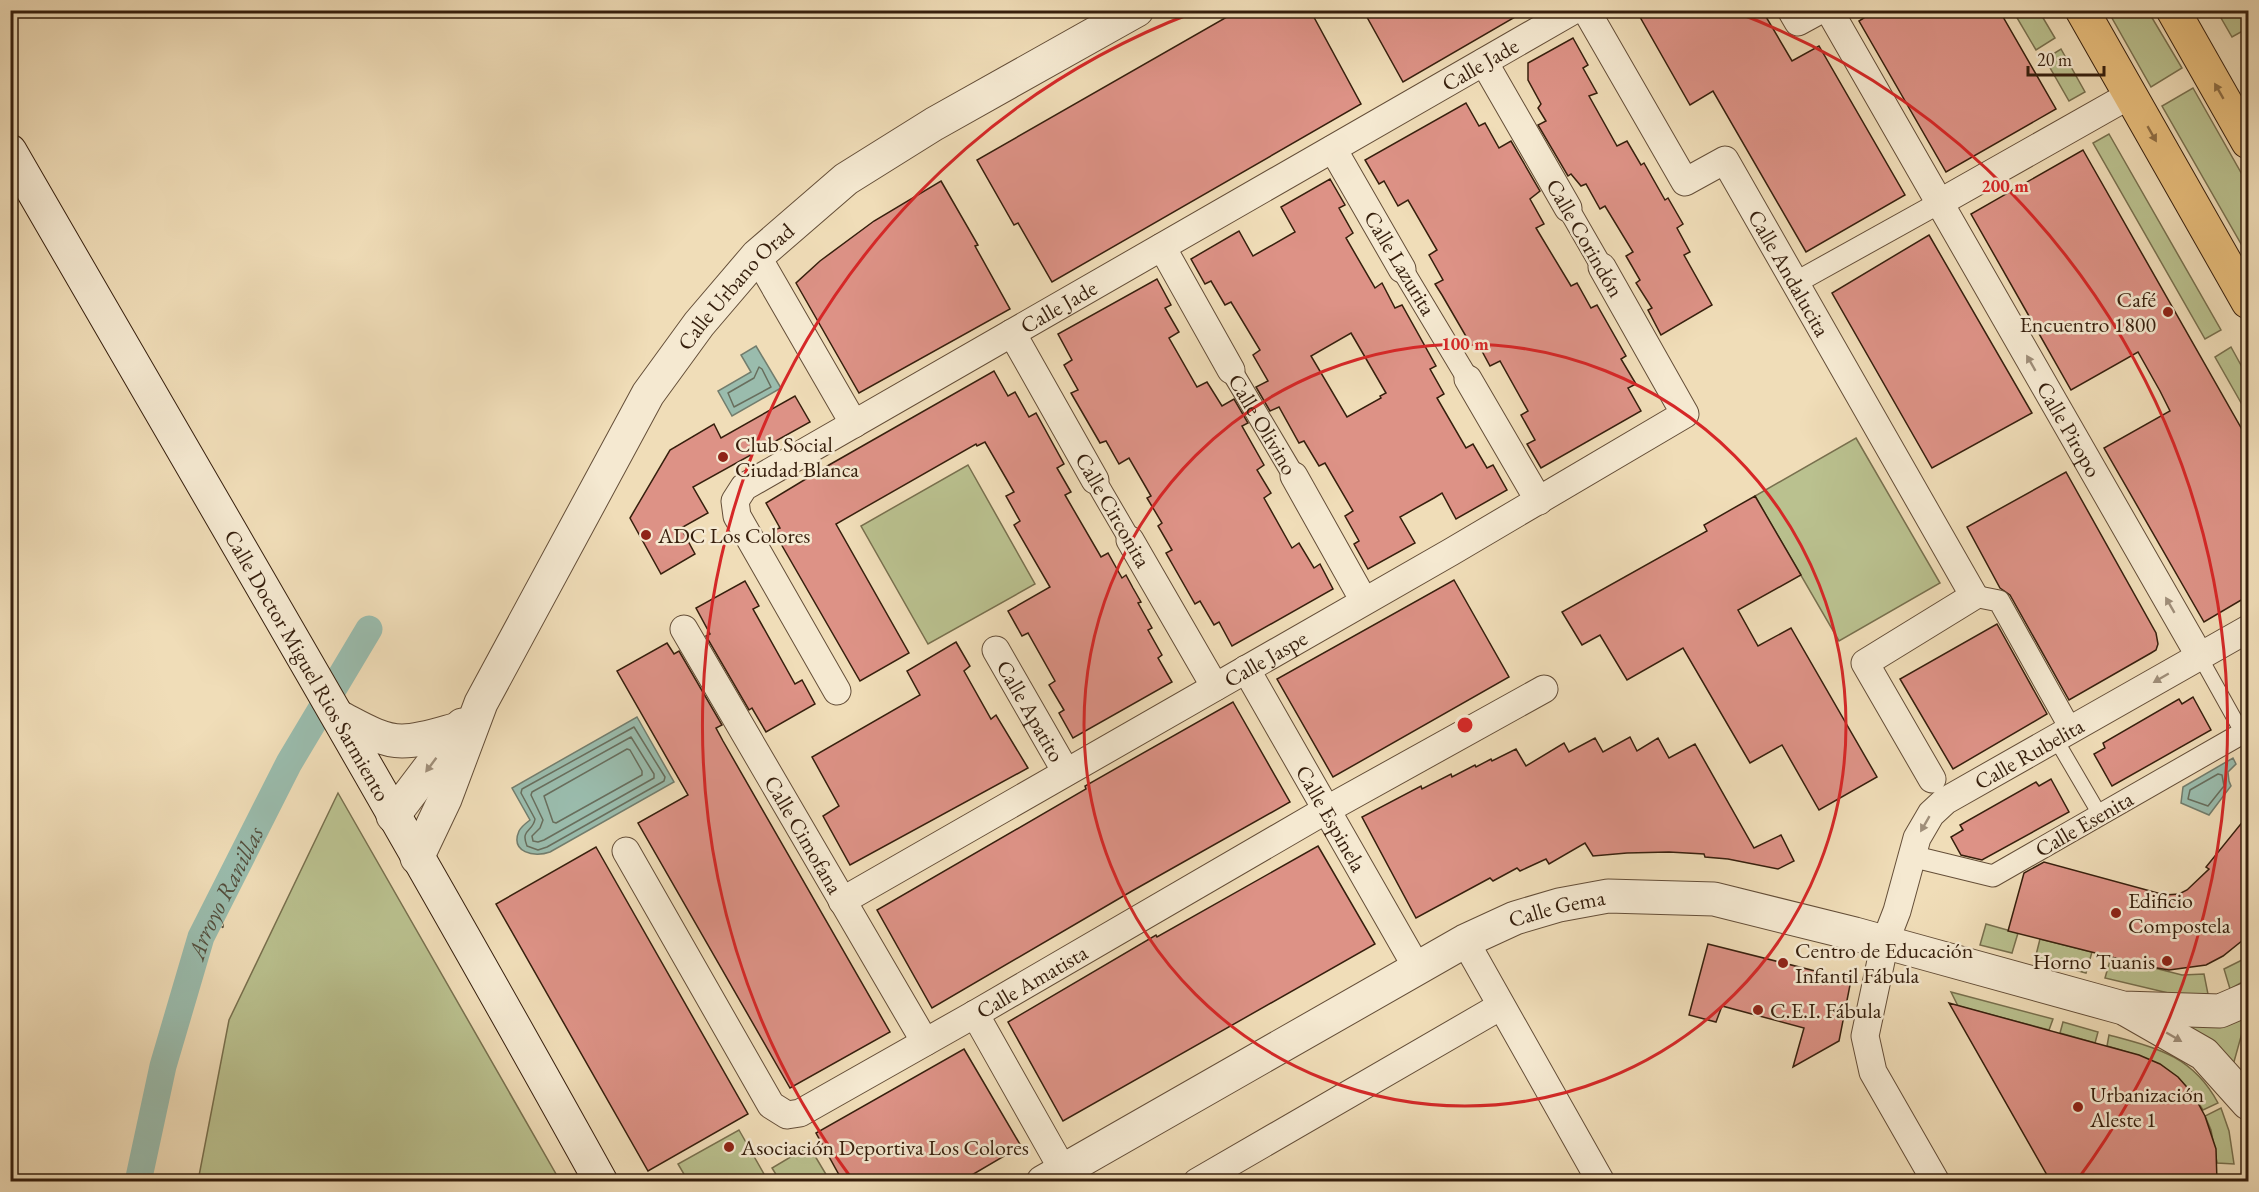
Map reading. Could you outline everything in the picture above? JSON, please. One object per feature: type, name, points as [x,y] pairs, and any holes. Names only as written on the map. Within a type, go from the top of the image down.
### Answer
[{"type":"main road","points":[[2082,10],[2248,302]]},
{"type":"main road","points":[[2173,10],[2248,142]]},
{"type":"street","name":"Calle Urbano Orad","points":[[417,858],[445,799],[480,703],[648,394],[699,324],[757,256],[846,179],[934,124],[1137,10]]},
{"type":"street","name":"Calle Jade","points":[[837,692],[738,516],[735,501],[744,487],[1574,10]]},
{"type":"street","name":"Calle Andalucita","points":[[1586,10],[1685,182],[1725,160],[1974,596]]},
{"type":"street","points":[[1791,10],[1798,22],[1820,10]]},
{"type":"street","name":"Calle Piropo","points":[[1828,10],[2199,656]]},
{"type":"street","name":"Calle Corindón","points":[[1484,62],[1685,414]]},
{"type":"street","points":[[1795,283],[2130,95]]},
{"type":"street","name":"Calle Lazurita","points":[[1334,149],[1539,501]]},
{"type":"street","name":"Calle Doctor Miguel Rios Sarmiento","points":[[10,151],[289,636],[339,717],[601,1182]]},
{"type":"street","name":"Calle Olivino","points":[[1162,247],[1364,601]]},
{"type":"street","points":[[757,256],[854,424]]},
{"type":"street","name":"Calle Circonita","points":[[1012,333],[1215,687]]},
{"type":"street","name":"Calle Jaspe","points":[[843,901],[1539,501],[1685,414]]},
{"type":"street","points":[[1938,790],[1865,663],[1974,596],[1999,601],[2063,734]]},
{"type":"street","name":"Calle Cimofana","points":[[684,629],[925,1042]]},
{"type":"street","name":"Calle Rubelita","points":[[1936,1182],[1874,1072],[1865,1036],[1885,942],[1897,911],[1917,838],[1931,814],[1938,790],[2063,734],[2248,629]]},
{"type":"street","name":"Calle Apatito","points":[[996,650],[1066,772]]},
{"type":"street","name":"Calle Espinela","points":[[1246,669],[1417,968]]},
{"type":"street","name":"Calle Amatista","points":[[626,851],[771,1105],[787,1115],[800,1113],[1326,810],[1544,689]]},
{"type":"street","name":"Calle Urbano Orad","points":[[393,816],[480,703]]},
{"type":"street","points":[[339,717],[374,735],[400,741],[458,729]]},
{"type":"street","name":"Calle Esenita","points":[[1911,856],[1993,876],[2243,727]]},
{"type":"street","points":[[393,816],[445,799]]},
{"type":"street","name":"Calle Gema","points":[[1053,1176],[1465,941],[1515,918],[1559,905],[1608,896],[1714,899],[1885,942],[2123,1008]]},
{"type":"street","points":[[1465,941],[1601,1182]]},
{"type":"street","points":[[2123,1008],[2220,1011],[2248,999]]},
{"type":"street","points":[[1197,1182],[1501,1006]]},
{"type":"street","points":[[2123,1008],[2204,1054],[2248,1103]]},
{"type":"street","points":[[975,1014],[1053,1176]]},
{"type":"lane","points":[[2199,656],[2243,727]]},
{"type":"lane","points":[[2063,734],[2096,808]]},
{"type":"green space","points":[[2013,11],[2039,11],[2055,38],[2036,50]]},
{"type":"green space","points":[[2108,11],[2148,11],[2182,68],[2151,87]]},
{"type":"green space","points":[[2217,11],[2242,11],[2248,22],[2248,28],[2232,37]]},
{"type":"green space","points":[[2061,49],[2085,92],[2069,101],[2045,59]]},
{"type":"green space","points":[[2193,88],[2248,185],[2248,256],[2162,106]]},
{"type":"green space","points":[[2109,134],[2221,330],[2205,339],[2093,143]]},
{"type":"green space","points":[[2231,347],[2248,378],[2248,415],[2215,357]]},
{"type":"green space","points":[[1856,438],[1940,583],[1839,641],[1755,496]]},
{"type":"green space","points":[[968,465],[1035,584],[928,644],[861,526]]},
{"type":"green space","points":[[338,793],[560,1181],[198,1181],[229,1020]]},
{"type":"green space","points":[[1986,924],[2018,933],[2012,953],[1980,945]]},
{"type":"green space","points":[[2040,939],[2092,952],[2086,973],[2035,959]]},
{"type":"green space","points":[[2111,957],[2182,975],[2204,974],[2208,994],[2181,996],[2105,978]]},
{"type":"green space","points":[[2248,957],[2248,979],[2230,989],[2224,969]]},
{"type":"green space","points":[[1951,992],[2053,1019],[2049,1030],[1958,1006]]},
{"type":"green space","points":[[2247,1015],[2232,1069],[2177,1025]]},
{"type":"green space","points":[[2063,1022],[2098,1032],[2095,1043],[2060,1033]]},
{"type":"green space","points":[[2109,1035],[2143,1044],[2185,1064],[2208,1087],[2218,1103],[2203,1110],[2194,1096],[2173,1075],[2137,1055],[2107,1046]]},
{"type":"green space","points":[[2221,1108],[2229,1131],[2234,1164],[2217,1163],[2211,1130],[2205,1116]]},
{"type":"green space","name":"Asociación Deportiva Los Colores","points":[[739,1130],[768,1181],[688,1181],[678,1164]]},
{"type":"green space","points":[[809,1146],[830,1181],[780,1181],[772,1168]]},
{"type":"water","points":[[756,346],[781,388],[732,416],[718,391],[751,372],[741,355]]},
{"type":"water","points":[[637,717],[674,782],[550,852],[531,854],[525,852],[518,844],[517,838],[519,831],[530,820],[512,788]]},
{"type":"water","points":[[2233,758],[2236,764],[2228,772],[2231,786],[2209,815],[2181,803],[2183,787]]},
{"type":"building","points":[[1239,10],[1310,10],[1361,104],[1052,282],[1018,223],[1014,225],[977,160]]},
{"type":"building","points":[[1363,10],[1527,10],[1403,82]]},
{"type":"building","points":[[1636,10],[1762,10],[1792,61],[1819,46],[1905,195],[1806,252],[1713,91],[1690,105]]},
{"type":"building","points":[[1876,10],[1999,10],[2056,109],[1946,172],[1859,21]]},
{"type":"building","points":[[1573,38],[1588,65],[1583,68],[1597,93],[1589,96],[1617,146],[1627,141],[1641,165],[1644,163],[1665,200],[1668,198],[1683,224],[1677,228],[1690,252],[1684,255],[1712,305],[1661,335],[1648,310],[1652,308],[1636,283],[1640,280],[1626,256],[1633,252],[1605,206],[1600,209],[1586,184],[1581,186],[1571,174],[1568,176],[1538,125],[1546,121],[1538,108],[1541,104],[1528,80],[1528,63]]},
{"type":"building","points":[[1466,103],[1479,126],[1485,123],[1499,148],[1511,141],[1540,191],[1530,199],[1544,224],[1536,228],[1571,286],[1577,283],[1591,308],[1597,305],[1626,356],[1621,359],[1636,384],[1628,388],[1641,411],[1541,468],[1527,444],[1535,440],[1521,415],[1528,411],[1500,361],[1490,366],[1477,342],[1471,345],[1435,284],[1443,280],[1429,255],[1437,250],[1408,200],[1398,206],[1384,181],[1379,184],[1365,160]]},
{"type":"building","points":[[2083,150],[2248,440],[2248,596],[2204,622],[2104,448],[2170,411],[2138,352],[2071,390],[1971,214]]},
{"type":"building","points":[[1330,179],[1345,205],[1339,208],[1353,233],[1346,238],[1375,288],[1382,283],[1395,308],[1402,305],[1436,366],[1430,369],[1444,394],[1437,398],[1466,448],[1473,444],[1487,468],[1493,465],[1507,490],[1456,519],[1442,493],[1400,517],[1415,543],[1368,569],[1354,544],[1359,541],[1345,516],[1353,511],[1325,463],[1319,466],[1304,441],[1299,443],[1279,407],[1270,411],[1256,387],[1268,381],[1253,355],[1260,350],[1231,302],[1225,305],[1211,281],[1205,284],[1191,259],[1239,231],[1253,256],[1295,232],[1281,207]],"holes":[[[1351,333],[1386,393],[1347,417],[1311,356]]]},
{"type":"building","points":[[941,181],[978,245],[975,246],[1010,309],[859,393],[796,283],[820,261],[874,221]]},
{"type":"building","points":[[1929,235],[2032,413],[1932,468],[1832,293]]},
{"type":"building","points":[[1157,279],[1171,305],[1165,308],[1179,332],[1169,338],[1197,387],[1207,382],[1222,406],[1234,399],[1248,423],[1242,426],[1264,465],[1257,470],[1271,493],[1264,498],[1292,548],[1299,543],[1314,568],[1320,564],[1333,589],[1232,646],[1219,622],[1214,625],[1200,601],[1195,604],[1166,553],[1172,550],[1158,526],[1162,523],[1147,498],[1151,496],[1129,458],[1119,464],[1106,441],[1100,443],[1071,393],[1078,390],[1064,365],[1072,360],[1058,334]]},
{"type":"building","points":[[994,371],[1008,396],[1015,392],[1029,417],[1036,413],[1064,464],[1057,468],[1071,492],[1065,495],[1101,557],[1108,553],[1122,578],[1126,575],[1152,628],[1148,630],[1162,655],[1158,658],[1172,682],[1073,738],[1059,713],[1064,710],[1049,685],[1055,681],[1028,633],[1022,636],[1008,611],[1050,587],[1014,525],[1020,521],[1006,496],[1014,492],[985,442],[977,446],[976,444],[836,524],[909,653],[860,681],[773,530],[780,528],[766,503]]},
{"type":"building","points":[[795,396],[810,422],[693,487],[708,513],[681,528],[695,554],[661,574],[630,518],[670,450],[714,424],[721,438]]},
{"type":"building","points":[[2066,472],[2156,633],[2158,644],[2156,650],[2069,700],[2010,595],[2000,588],[1967,527]]},
{"type":"building","points":[[1755,496],[1801,575],[1738,610],[1758,646],[1791,628],[1877,777],[1819,810],[1782,745],[1750,763],[1683,648],[1627,680],[1600,635],[1582,645],[1562,612],[1707,531],[1704,525]]},
{"type":"building","points":[[1454,580],[1509,677],[1333,777],[1277,679]]},
{"type":"building","points":[[745,581],[759,606],[753,609],[795,684],[802,680],[815,704],[766,732],[752,708],[749,710],[706,636],[710,634],[696,608]]},
{"type":"building","points":[[1997,624],[2047,714],[1953,769],[1900,679]]},
{"type":"building","points":[[956,642],[970,666],[964,671],[991,719],[996,715],[1028,768],[850,865],[823,816],[839,806],[812,757],[920,695],[907,671]]},
{"type":"building","points":[[667,643],[674,654],[679,651],[722,725],[716,728],[723,741],[890,1032],[790,1088],[638,823],[688,795],[617,671]]},
{"type":"building","points":[[2193,697],[2211,730],[2112,786],[2094,754],[2105,748],[2103,743],[2179,699],[2182,704]]},
{"type":"building","points":[[1233,702],[1290,802],[932,1008],[877,910],[1086,789],[1085,786]]},
{"type":"building","points":[[1630,737],[1637,751],[1658,738],[1669,758],[1695,744],[1754,848],[1781,835],[1794,861],[1778,869],[1705,857],[1704,854],[1669,852],[1593,856],[1585,843],[1549,864],[1546,859],[1520,871],[1517,868],[1493,881],[1490,878],[1416,918],[1362,817],[1421,786],[1422,789],[1451,774],[1452,777],[1516,749],[1526,766],[1564,743],[1569,752],[1595,738],[1603,752]]},
{"type":"building","points":[[2051,779],[2069,812],[1982,860],[1961,855],[1951,837],[1963,830],[1960,825],[2036,782],[2039,786]]},
{"type":"building","name":"Edificio Compostela","points":[[2248,815],[2248,936],[2223,956],[2206,965],[2169,970],[2151,967],[2008,931],[2024,873],[2044,862],[2165,895],[2179,894],[2187,890],[2209,869],[2206,867]]},
{"type":"building","points":[[1318,846],[1375,944],[1063,1121],[1008,1022],[1156,935],[1157,937]]},
{"type":"building","points":[[596,847],[748,1114],[648,1171],[496,904]]},
{"type":"building","points":[[1708,944],[1851,980],[1839,1041],[1793,1067],[1804,1028],[1722,1006],[1716,1022],[1689,1015]]},
{"type":"building","points":[[1949,1003],[2139,1055],[2160,1064],[2178,1077],[2193,1094],[2205,1116],[2216,1149],[2217,1182],[2051,1182]]},
{"type":"building","points":[[964,1049],[1021,1146],[960,1182],[843,1182],[816,1133]]},
{"type":"waterway","name":"Arroyo Ranillas","points":[[138,1182],[163,1066],[201,937],[289,763],[369,629]]},
{"type":"place","name":"Café Encuentro 1800","points":[[2168,312]]},
{"type":"place","name":"Club Social Ciudad Blanca","points":[[723,457]]},
{"type":"place","name":"ADC Los Colores","points":[[646,535]]},
{"type":"place","name":"Edificio Compostela","points":[[2116,913]]},
{"type":"place","name":"Horno Tuanis","points":[[2167,961]]},
{"type":"place","name":"Centro de Educación Infantil Fábula","points":[[1783,963]]},
{"type":"place","name":"C.E.I. Fábula","points":[[1758,1010]]},
{"type":"place","name":"Urbanización Aleste 1","points":[[2078,1107]]},
{"type":"place","name":"Asociación Deportiva Los Colores","points":[[729,1147]]}]
